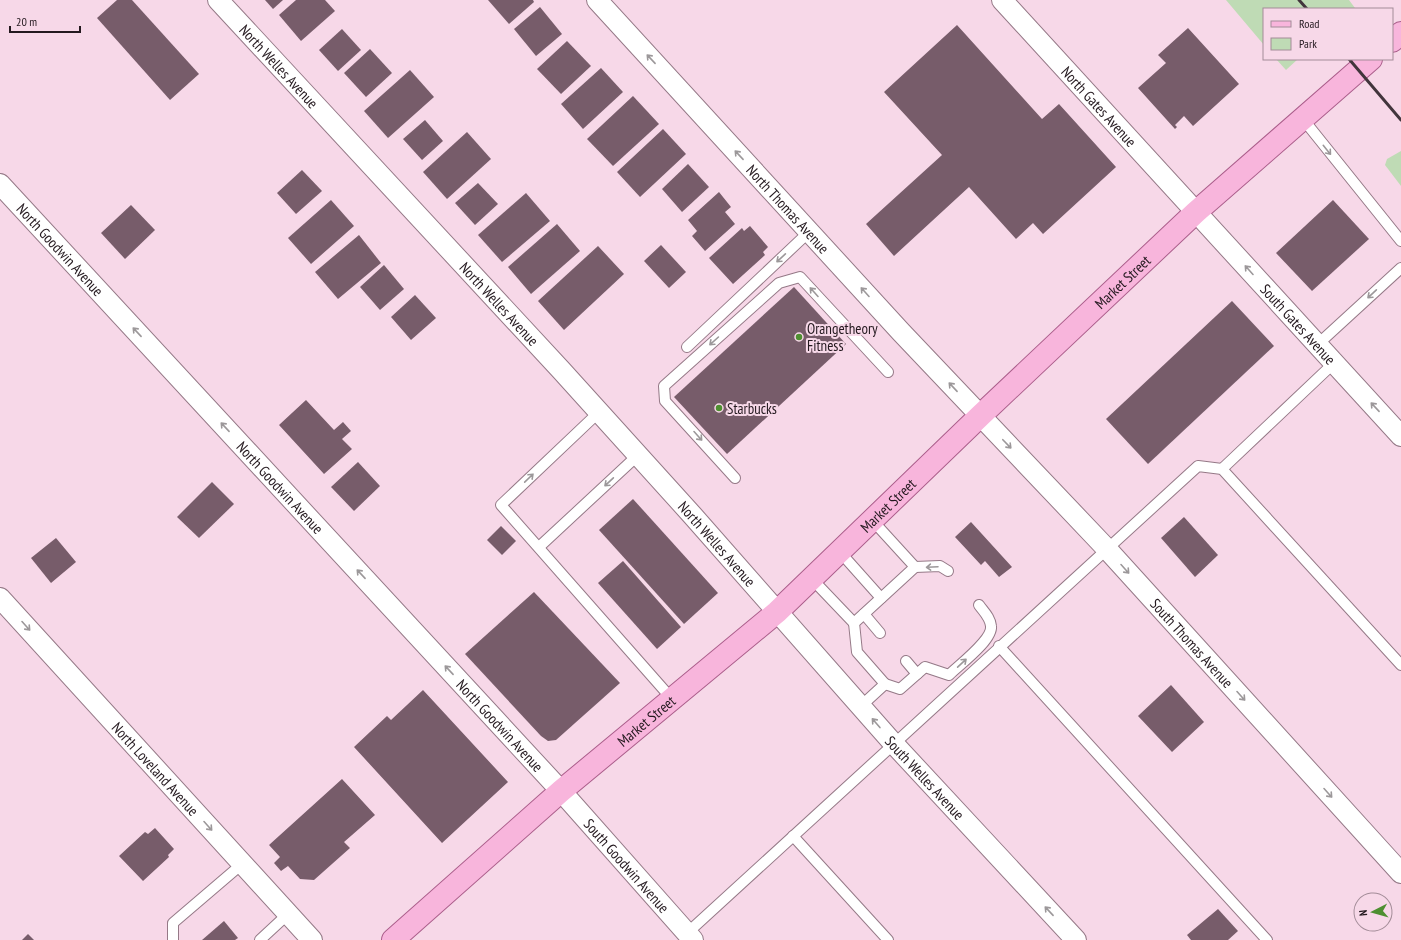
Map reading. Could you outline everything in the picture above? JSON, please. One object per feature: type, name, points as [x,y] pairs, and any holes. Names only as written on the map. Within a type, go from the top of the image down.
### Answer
[{"type":"main road","points":[[1393,40],[1401,33]]},
{"type":"main road","name":"Market Street","points":[[393,940],[561,791],[777,612],[812,580],[980,416],[1196,212],[1370,60]]},
{"type":"street","name":"North Welles Avenue","points":[[218,0],[598,412],[777,612]]},
{"type":"street","name":"North Thomas Avenue","points":[[597,0],[980,416]]},
{"type":"street","name":"North Gates Avenue","points":[[1002,0],[1196,212]]},
{"type":"street","name":"North Goodwin Avenue","points":[[0,184],[561,791]]},
{"type":"street","name":"South Gates Avenue","points":[[1196,212],[1401,436]]},
{"type":"street","name":"South Thomas Avenue","points":[[980,416],[1106,548],[1401,873]]},
{"type":"street","name":"North Loveland Avenue","points":[[0,598],[312,940]]},
{"type":"street","name":"South Welles Avenue","points":[[777,612],[893,743],[1076,940]]},
{"type":"street","name":"South Goodwin Avenue","points":[[561,791],[687,938]]},
{"type":"lane","points":[[1303,119],[1401,241]]},
{"type":"lane","points":[[687,347],[810,231]]},
{"type":"lane","points":[[1317,345],[1401,268]]},
{"type":"lane","points":[[734,478],[665,400],[664,386],[779,283],[800,277],[888,372]]},
{"type":"lane","points":[[1222,469],[1334,364]]},
{"type":"lane","points":[[598,412],[501,505],[672,699]]},
{"type":"lane","points":[[539,547],[637,456]]},
{"type":"lane","points":[[687,938],[793,836],[893,743],[1198,466],[1222,469],[1401,665]]},
{"type":"lane","points":[[873,521],[915,567]]},
{"type":"lane","points":[[840,552],[881,598]]},
{"type":"lane","points":[[854,623],[915,567],[940,566],[948,571]]},
{"type":"lane","points":[[812,580],[854,623],[857,652],[885,684],[900,690],[925,667],[949,675],[988,638],[992,628],[988,617],[978,605]]},
{"type":"lane","points":[[864,614],[880,633]]},
{"type":"lane","points":[[999,646],[1267,940]]},
{"type":"lane","points":[[906,661],[917,674]]},
{"type":"lane","points":[[861,706],[885,684]]},
{"type":"lane","points":[[793,836],[888,940]]},
{"type":"lane","points":[[173,940],[173,924],[242,864]]},
{"type":"lane","points":[[260,940],[288,914]]},
{"type":"green space","points":[[1226,0],[1349,0],[1355,8],[1263,8],[1263,44]]},
{"type":"green space","points":[[1277,60],[1297,60],[1286,70]]},
{"type":"green space","points":[[1401,151],[1401,186],[1385,165],[1387,159]]},
{"type":"building","points":[[117,0],[132,0],[199,74],[170,100],[97,18]]},
{"type":"building","points":[[265,0],[283,0],[273,9]]},
{"type":"building","points":[[296,0],[325,0],[335,11],[301,41],[279,15]]},
{"type":"building","points":[[488,0],[533,0],[534,2],[509,24]]},
{"type":"building","points":[[540,7],[562,34],[536,56],[514,29]]},
{"type":"building","points":[[957,25],[1042,119],[1059,104],[1116,167],[1043,234],[1033,223],[1016,239],[969,187],[894,256],[866,224],[942,155],[884,92]]},
{"type":"building","points":[[1188,28],[1239,84],[1193,126],[1184,116],[1175,125],[1177,127],[1175,129],[1138,88],[1166,63],[1158,55]]},
{"type":"building","points":[[342,29],[361,50],[338,71],[319,50]]},
{"type":"building","points":[[567,41],[591,66],[561,94],[537,69]]},
{"type":"building","points":[[370,49],[392,73],[366,97],[344,73]]},
{"type":"building","points":[[601,68],[623,92],[583,129],[561,104]]},
{"type":"building","points":[[410,70],[434,97],[388,138],[364,111]]},
{"type":"building","points":[[633,96],[659,124],[613,166],[587,139]]},
{"type":"building","points":[[425,120],[443,141],[422,160],[403,139]]},
{"type":"building","points":[[663,129],[686,154],[640,197],[617,172]]},
{"type":"building","points":[[467,132],[491,159],[447,199],[423,172]]},
{"type":"building","points":[[688,164],[709,187],[682,212],[662,189]]},
{"type":"building","points":[[302,170],[322,191],[296,214],[277,193]]},
{"type":"building","points":[[478,183],[498,204],[475,225],[455,203]]},
{"type":"building","points":[[719,192],[731,207],[725,212],[735,224],[705,251],[692,236],[697,231],[688,220]]},
{"type":"building","points":[[526,193],[550,221],[502,262],[478,235]]},
{"type":"building","points":[[331,200],[354,226],[311,264],[288,238]]},
{"type":"building","points":[[1333,200],[1369,239],[1312,291],[1276,253]]},
{"type":"building","points":[[131,205],[155,230],[125,259],[101,233]]},
{"type":"building","points":[[557,224],[580,251],[531,294],[508,267]]},
{"type":"building","points":[[750,226],[768,247],[763,252],[765,255],[733,284],[709,258],[742,228],[744,231]]},
{"type":"building","points":[[359,235],[381,263],[338,299],[315,272]]},
{"type":"building","points":[[661,245],[686,272],[669,288],[644,261]]},
{"type":"building","points":[[598,246],[624,274],[564,330],[538,301]]},
{"type":"building","points":[[384,265],[404,289],[380,310],[360,287]]},
{"type":"building","points":[[794,287],[846,344],[727,454],[674,397]]},
{"type":"building","points":[[415,295],[436,318],[411,340],[391,317]]},
{"type":"building","points":[[1232,301],[1274,346],[1148,464],[1106,419]]},
{"type":"building","points":[[306,400],[334,430],[343,422],[351,431],[342,439],[352,449],[324,474],[279,425]]},
{"type":"building","points":[[358,462],[380,486],[354,511],[331,487]]},
{"type":"building","points":[[212,482],[234,504],[199,538],[177,517]]},
{"type":"building","points":[[633,499],[718,593],[684,624],[599,530]]},
{"type":"building","points":[[1184,517],[1218,555],[1195,577],[1161,538]]},
{"type":"building","points":[[971,522],[1012,567],[999,577],[985,561],[981,565],[955,537]]},
{"type":"building","points":[[501,526],[516,541],[502,555],[487,540]]},
{"type":"building","points":[[56,538],[76,562],[51,583],[31,558]]},
{"type":"building","points":[[623,561],[681,627],[657,649],[598,583]]},
{"type":"building","points":[[534,592],[620,683],[556,740],[548,741],[541,736],[465,654]]},
{"type":"building","points":[[1171,685],[1204,722],[1172,752],[1138,716]]},
{"type":"building","points":[[423,690],[508,782],[442,843],[354,747],[387,716],[391,720]]},
{"type":"building","points":[[342,779],[375,815],[344,842],[350,848],[314,880],[300,879],[288,866],[281,871],[274,863],[280,857],[269,845]]},
{"type":"building","points":[[155,828],[174,849],[168,855],[169,857],[143,881],[119,856],[145,832],[148,834]]},
{"type":"building","points":[[1218,909],[1238,931],[1228,940],[1191,940],[1187,935]]},
{"type":"building","points":[[224,921],[238,938],[235,940],[202,940]]},
{"type":"building","points":[[28,934],[34,940],[22,940]]},
{"type":"railway","points":[[1299,0],[1306,8]]},
{"type":"railway","points":[[1350,60],[1401,120]]},
{"type":"place","name":"Orangetheory Fitness","points":[[799,337]]},
{"type":"place","name":"Starbucks","points":[[719,408]]}]
